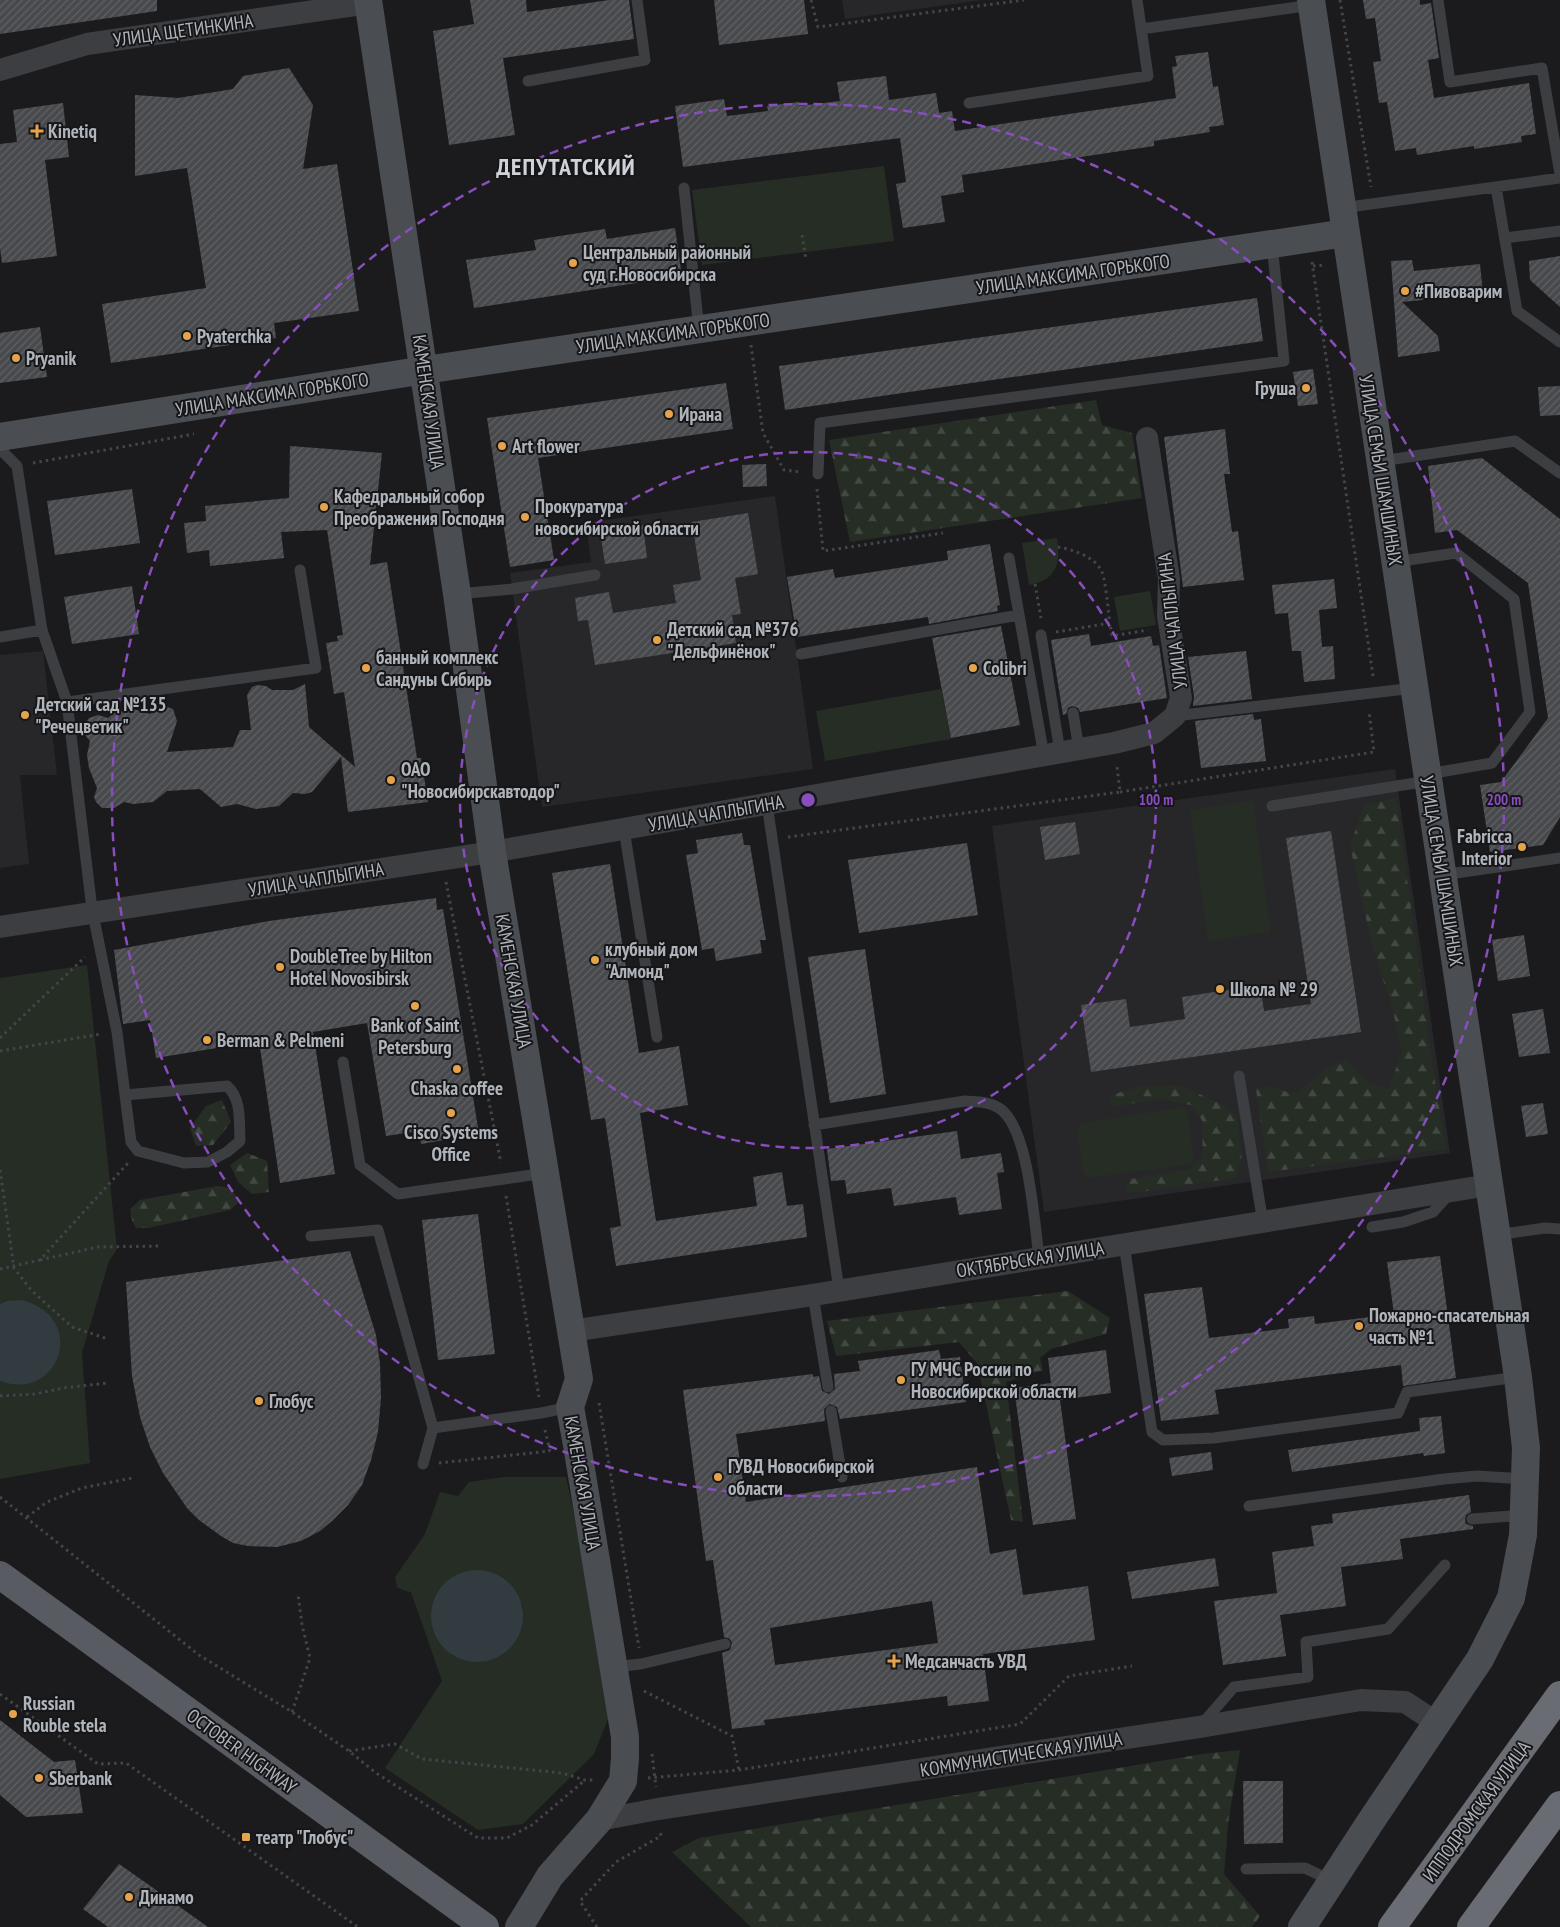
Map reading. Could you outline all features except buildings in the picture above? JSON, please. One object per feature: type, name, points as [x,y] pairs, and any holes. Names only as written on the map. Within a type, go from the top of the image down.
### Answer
[{"type":"highway","name":"ИППОДРОМСКАЯ УЛИЦА","points":[[1392,1927],[1560,1695]]},
{"type":"highway","points":[[1471,1927],[1560,1805]]},
{"type":"main road","name":"OCTOBER HIGHWAY","points":[[0,1575],[485,1927]]},
{"type":"street","name":"УЛИЦА ЩЕТИНКИНА","points":[[0,70],[87,44],[369,2]]},
{"type":"street","name":"КАМЕНСКАЯ УЛИЦА","points":[[369,2],[458,594],[492,852],[579,1379],[570,1407],[625,1736],[626,1758],[623,1781],[599,1820],[550,1876],[519,1927]]},
{"type":"street","name":"УЛИЦА СЕМЬИ ШАМШИНЫХ","points":[[1302,1927],[1480,1660],[1511,1598],[1523,1535],[1526,1448],[1518,1377],[1311,3]]},
{"type":"street","name":"УЛИЦА МАКСИМА ГОРЬКОГО","points":[[0,437],[425,370],[1308,239],[1344,221]]},
{"type":"street","name":"УЛИЦА ЧАПЛЫГИНА","points":[[0,927],[492,852],[1114,743],[1154,733],[1174,716],[1182,698],[1168,616],[1169,579],[1146,438]]},
{"type":"street","name":"ОКТЯБРЬСКАЯ УЛИЦА","points":[[571,1331],[813,1295],[1489,1185]]},
{"type":"street","name":"КОММУНИСТИЧЕСКАЯ УЛИЦА","points":[[599,1820],[658,1809],[1199,1727],[1360,1700],[1405,1702],[1437,1723]]},
{"type":"lane","points":[[528,81],[645,60],[637,0]]},
{"type":"lane","points":[[969,103],[1148,76],[1137,0]]},
{"type":"lane","points":[[1344,221],[1374,204],[1560,176],[1542,68],[1450,82],[1438,0]]},
{"type":"lane","points":[[1141,29],[1311,3]]},
{"type":"lane","points":[[1496,187],[1516,310],[1560,342]]},
{"type":"lane","points":[[684,188],[699,330]]},
{"type":"lane","points":[[1505,238],[1560,231]]},
{"type":"lane","points":[[818,474],[820,423],[1284,360],[1272,244]]},
{"type":"lane","points":[[1380,461],[1515,441],[1560,473]]},
{"type":"lane","points":[[0,449],[17,466],[42,630],[68,702],[93,913],[117,1032],[125,1095],[131,1142],[138,1151],[184,1163],[208,1162],[227,1152],[240,1140],[238,1109],[234,1092],[227,1086],[125,1095]]},
{"type":"lane","points":[[1272,806],[1492,763],[1530,712],[1514,600],[1456,553],[1395,562]]},
{"type":"lane","points":[[1009,558],[1019,615],[1061,752]]},
{"type":"lane","points":[[68,702],[316,668],[300,570]]},
{"type":"lane","points":[[458,594],[512,589],[595,575]]},
{"type":"lane","points":[[801,654],[1019,615]]},
{"type":"lane","points":[[0,637],[42,630]]},
{"type":"lane","points":[[1042,635],[1061,752]]},
{"type":"lane","points":[[1174,716],[1414,688]]},
{"type":"lane","points":[[1061,752],[1073,713]]},
{"type":"lane","points":[[767,804],[839,1290]]},
{"type":"lane","points":[[624,829],[657,1037]]},
{"type":"lane","points":[[1442,875],[1560,858]]},
{"type":"lane","points":[[343,1062],[360,1165],[398,1194],[546,1173]]},
{"type":"lane","points":[[1239,1076],[1263,1223]]},
{"type":"lane","points":[[814,1125],[965,1101],[985,1102],[1000,1109],[1015,1127],[1025,1158],[1039,1257]]},
{"type":"lane","points":[[1372,1227],[1403,1222],[1433,1212],[1451,1192]]},
{"type":"lane","points":[[1496,1235],[1545,1228],[1560,1230]]},
{"type":"lane","points":[[311,1236],[378,1230],[433,1428],[423,1464]]},
{"type":"lane","points":[[1124,1244],[1152,1432],[1162,1440],[1214,1438],[1398,1413],[1407,1392],[1518,1377]]},
{"type":"lane","points":[[813,1295],[828,1387]]},
{"type":"lane","points":[[433,1428],[541,1413],[570,1407]]},
{"type":"lane","points":[[832,1411],[842,1477]]},
{"type":"lane","points":[[1249,1506],[1444,1479],[1477,1476],[1525,1479]]},
{"type":"lane","points":[[1472,1519],[1524,1515]]},
{"type":"lane","points":[[1199,1727],[1234,1687],[1308,1677],[1306,1642],[1388,1629],[1445,1565]]},
{"type":"lane","points":[[614,1667],[641,1664],[725,1644]]},
{"type":"lane","points":[[1246,1869],[1305,1868],[1332,1881]]},
{"type":"path","points":[[811,0],[818,27],[1024,0]]},
{"type":"path","points":[[1340,0],[1374,204]]},
{"type":"path","points":[[802,235],[806,260]]},
{"type":"path","points":[[772,839],[1120,792],[1374,752],[1367,694],[1374,680],[1308,239]]},
{"type":"path","points":[[748,322],[762,433],[784,470],[818,474],[816,493],[823,551],[943,533]]},
{"type":"path","points":[[1058,547],[1074,550],[1090,559],[1102,571],[1112,636],[1152,630]]},
{"type":"path","points":[[1035,584],[1042,635],[1110,624]]},
{"type":"path","points":[[1114,743],[1120,792]]},
{"type":"path","points":[[442,860],[504,1179],[541,1413],[550,1452]]},
{"type":"path","points":[[0,1038],[99,944]]},
{"type":"path","points":[[0,1051],[117,1032]]},
{"type":"path","points":[[40,1260],[138,1151]]},
{"type":"path","points":[[0,1170],[14,1268],[30,1290],[72,1327],[108,1339]]},
{"type":"path","points":[[0,1270],[98,1247],[162,1246]]},
{"type":"path","points":[[0,1396],[35,1394],[63,1388],[107,1383]]},
{"type":"path","points":[[423,1464],[550,1452],[577,1445]]},
{"type":"path","points":[[27,1517],[46,1502],[82,1488],[132,1478]]},
{"type":"path","points":[[0,1497],[199,1655],[292,1712],[349,1751],[376,1773],[478,1838],[507,1838],[532,1825],[584,1780]]},
{"type":"path","points":[[292,1712],[310,1658],[302,1625],[298,1594]]},
{"type":"path","points":[[349,1751],[395,1744],[422,1759],[562,1773],[584,1780],[623,1781],[739,1770],[1020,1724],[1069,1676],[1132,1666]]},
{"type":"path","points":[[644,1691],[732,1736],[739,1770]]},
{"type":"path","points":[[0,1694],[98,1764],[126,1763],[358,1927]]},
{"type":"path","points":[[580,1901],[597,1927]]},
{"type":"shaded area","points":[[842,0],[982,0],[845,19]]},
{"type":"shaded area","name":"Детский сад №376 \"Дельфинёнок\"","points":[[775,496],[813,769],[542,807],[510,573],[591,562],[586,523]]},
{"type":"shaded area","name":"Детский сад №135 \"Речецветик\"","points":[[43,651],[57,775],[20,775],[29,864],[0,868],[0,655]]},
{"type":"shaded area","name":"Школа № 29","points":[[1395,769],[1450,1153],[1044,1212],[992,826]]},
{"type":"shaded area","points":[[21,1300],[42,1309],[55,1322],[60,1338],[59,1355],[51,1369],[38,1380],[21,1384],[0,1381],[0,1304],[7,1301]]},
{"type":"shaded area","points":[[477,1570],[494,1574],[509,1584],[519,1599],[523,1616],[519,1633],[509,1648],[494,1658],[477,1662],[460,1658],[445,1648],[435,1633],[431,1616],[435,1599],[445,1584],[460,1574]]},
{"type":"green space","points":[[884,166],[894,241],[702,265],[692,190]]},
{"type":"green space","points":[[1096,400],[1102,425],[1132,433],[1142,498],[850,542],[829,440]]},
{"type":"green space","points":[[1057,538],[1058,555],[1055,569],[1046,579],[1029,585],[1022,543]]},
{"type":"green space","points":[[1150,591],[1156,625],[1120,631],[1114,597]]},
{"type":"green space","points":[[941,689],[951,739],[825,761],[816,711]]},
{"type":"green space","points":[[1396,798],[1433,1069],[1446,1149],[1268,1172],[1256,1089],[1271,1086],[1292,1094],[1306,1086],[1325,1068],[1347,1061],[1367,1081],[1388,1089],[1402,1053],[1393,1011],[1373,949],[1350,846],[1364,805]]},
{"type":"green space","points":[[1253,801],[1271,932],[1208,941],[1190,810]]},
{"type":"green space","points":[[87,965],[117,1249],[109,1261],[82,1353],[90,1463],[0,1479],[0,978]]},
{"type":"green space","points":[[1180,1085],[1223,1105],[1237,1116],[1242,1155],[1236,1178],[1139,1192],[1124,1191],[1131,1179],[1188,1170],[1203,1158],[1202,1120],[1191,1105],[1159,1099],[1112,1107],[1108,1096],[1141,1086]]},
{"type":"green space","points":[[222,1100],[231,1122],[213,1145],[196,1146],[190,1128],[206,1106]]},
{"type":"green space","points":[[1183,1107],[1187,1110],[1194,1157],[1190,1164],[1089,1178],[1083,1173],[1077,1130],[1082,1123]]},
{"type":"green space","points":[[247,1153],[267,1161],[269,1192],[252,1194],[238,1182],[230,1165]]},
{"type":"green space","points":[[217,1186],[231,1190],[237,1198],[239,1202],[230,1210],[148,1228],[136,1228],[132,1220],[130,1209],[140,1200]]},
{"type":"green space","points":[[1068,1291],[1110,1318],[1106,1334],[1051,1349],[1040,1358],[1043,1370],[1006,1382],[1023,1522],[1011,1520],[977,1363],[959,1342],[836,1356],[827,1321]]},
{"type":"green space","points":[[504,1477],[566,1477],[615,1702],[594,1754],[523,1824],[478,1830],[385,1768],[442,1681],[411,1592],[397,1587],[395,1577],[425,1534],[440,1492],[458,1496],[469,1482]],"holes":[[[469,1571],[496,1575],[503,1579],[514,1591],[523,1608],[482,1662],[466,1661],[452,1655],[455,1576]]]},
{"type":"green space","points":[[1240,1750],[1228,1824],[1224,1874],[1260,1916],[1252,1927],[751,1927],[672,1852],[699,1838],[1202,1754]]},
{"type":"place","name":"Kinetiq","points":[[37,131]]},
{"type":"place","name":"Центральный районный суд г.Новосибирска","points":[[573,263]]},
{"type":"place","name":"#Пивоварим","points":[[1405,291]]},
{"type":"place","name":"Pyaterchka","points":[[187,336]]},
{"type":"place","name":"Pryanik","points":[[16,358]]},
{"type":"place","name":"Груша","points":[[1306,388]]},
{"type":"place","name":"Ирана","points":[[669,414]]},
{"type":"place","name":"Art flower","points":[[502,446]]},
{"type":"place","name":"Кафедральный собор Преображения Господня","points":[[324,507]]},
{"type":"place","name":"Прокуратура новосибирской области","points":[[525,517]]},
{"type":"place","name":"Детский сад №376 \"Дельфинёнок\"","points":[[657,640]]},
{"type":"place","name":"банный комплекс Сандуны Сибирь","points":[[366,668]]},
{"type":"place","name":"Colibri","points":[[973,668]]},
{"type":"place","name":"Детский сад №135 \"Речецветик\"","points":[[25,715]]},
{"type":"place","name":"ОАО \"Новосибирскавтодор\"","points":[[391,780]]},
{"type":"place","name":"Fabricca Interior","points":[[1522,847]]},
{"type":"place","name":"клубный дом \"Алмонд\"","points":[[595,960]]},
{"type":"place","name":"DoubleTree by Hilton Hotel Novosibirsk","points":[[280,967]]},
{"type":"place","name":"Школа № 29","points":[[1220,989]]},
{"type":"place","name":"Bank of Saint Petersburg","points":[[415,1006]]},
{"type":"place","name":"Berman & Pelmeni","points":[[207,1040]]},
{"type":"place","name":"Chaska coffee","points":[[457,1069]]},
{"type":"place","name":"Cisco Systems Office","points":[[451,1113]]},
{"type":"place","name":"Пожарно-спасательная часть №1","points":[[1359,1326]]},
{"type":"place","name":"ГУ МЧС России по Новосибирской области","points":[[901,1380]]},
{"type":"place","name":"Глобус","points":[[259,1401]]},
{"type":"place","name":"ГУВД Новосибирской области","points":[[718,1477]]},
{"type":"place","name":"Медсанчасть УВД","points":[[894,1661]]},
{"type":"place","name":"Russian Rouble stela","points":[[13,1714]]},
{"type":"place","name":"Sberbank","points":[[39,1778]]},
{"type":"place","name":"театр \"Глобус\"","points":[[246,1837]]},
{"type":"place","name":"Динамо","points":[[129,1897]]},
{"type":"district","name":"ДЕПУТАТСКИЙ","points":[[566,167]]}]
